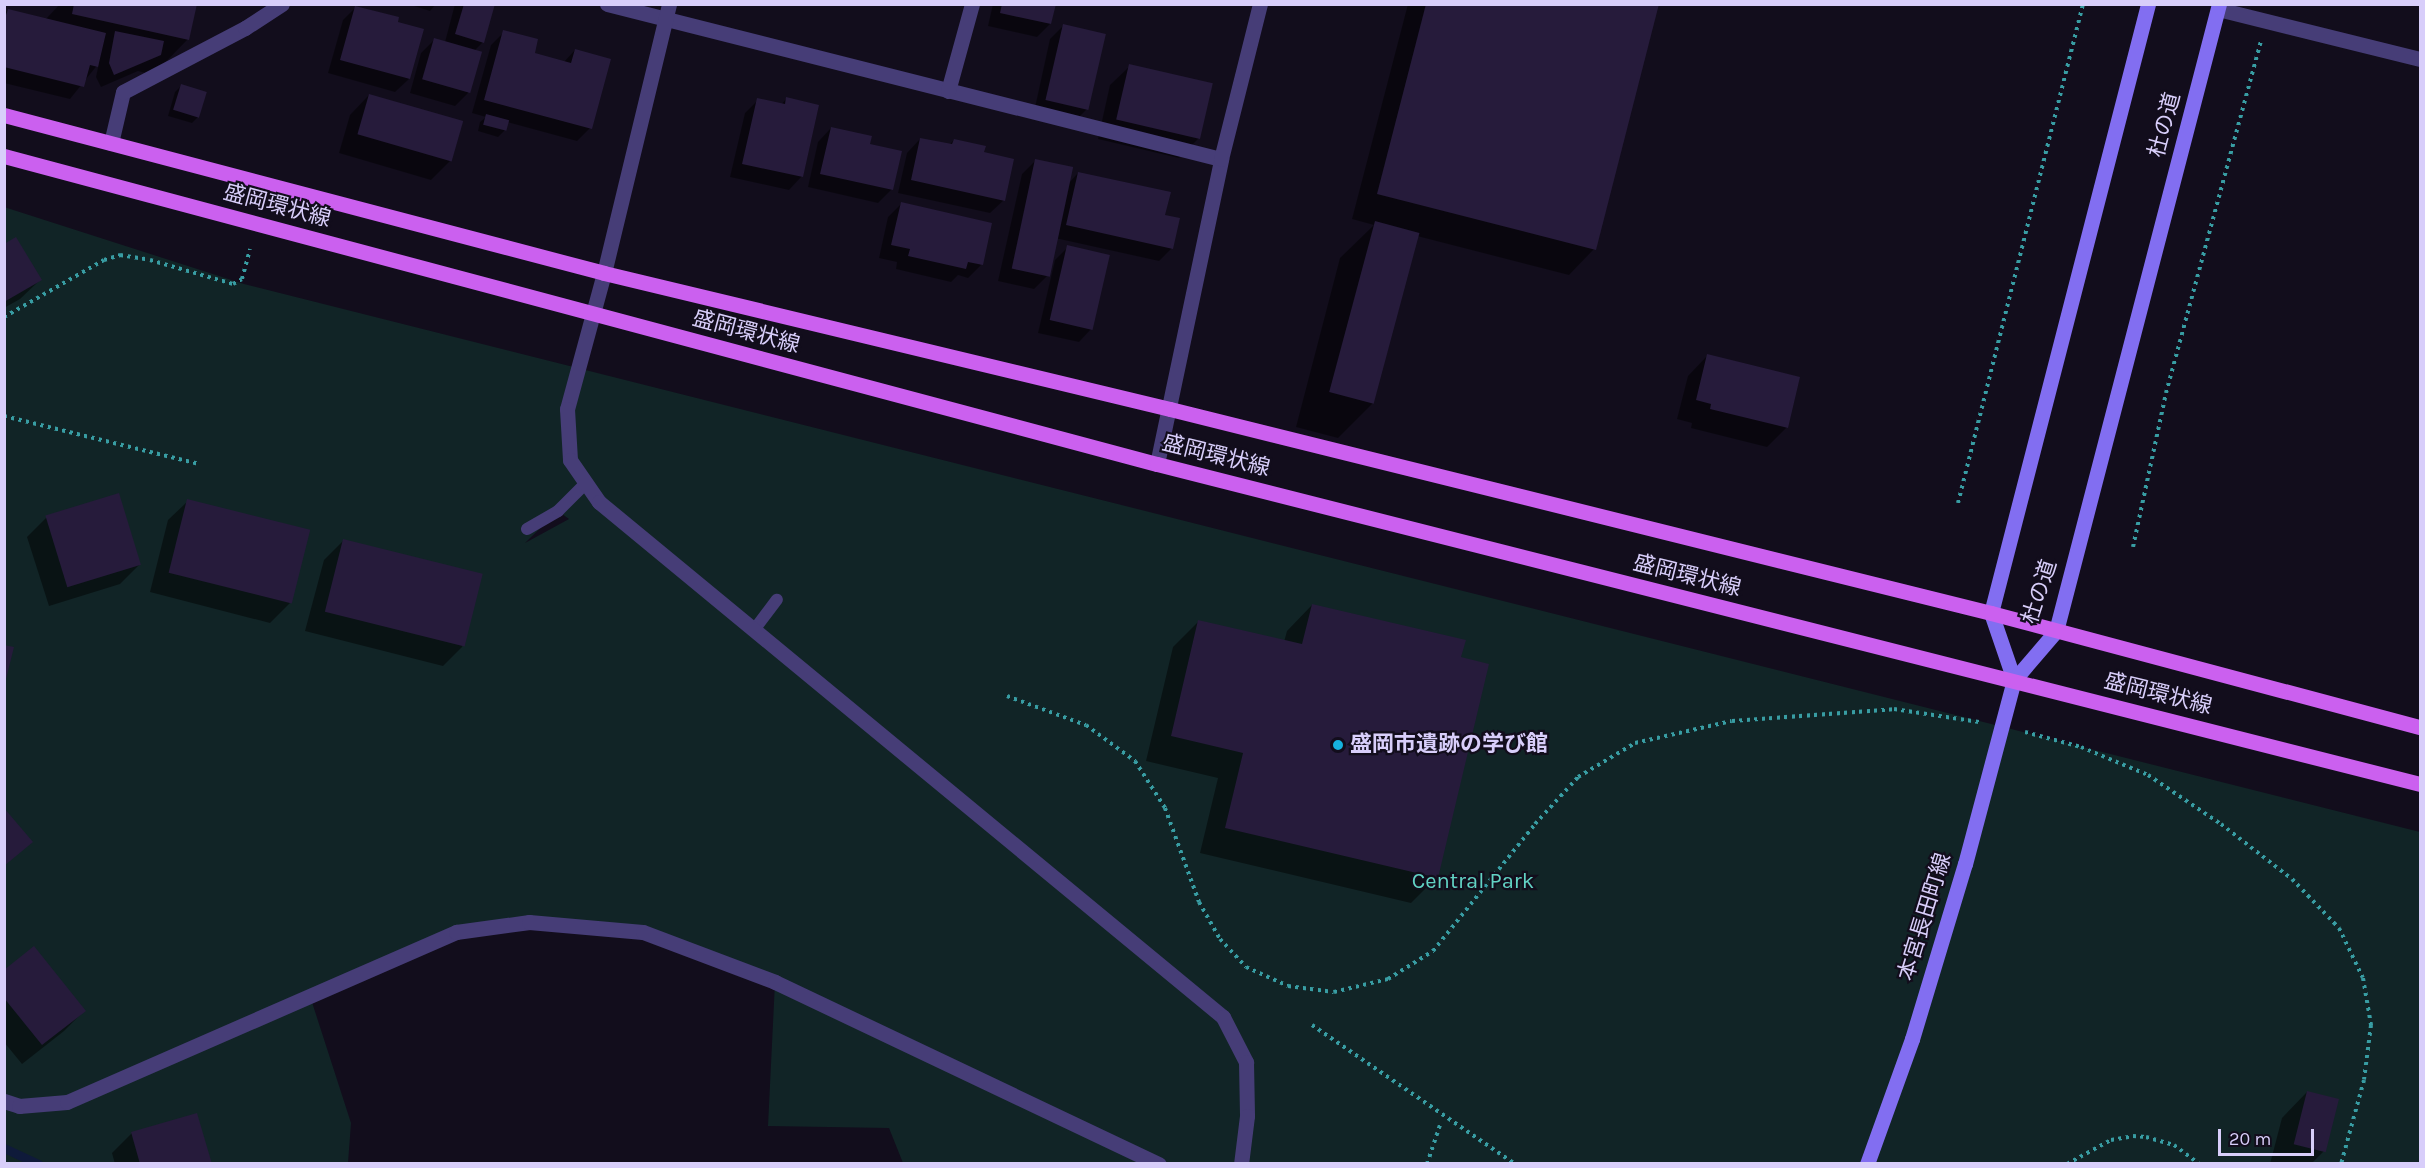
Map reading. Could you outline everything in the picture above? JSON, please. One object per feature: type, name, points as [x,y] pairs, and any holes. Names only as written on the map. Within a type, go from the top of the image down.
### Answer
[{"type":"main road","name":"杜の道","points":[[2148,4],[1990,613],[2014,680],[2056,631],[2219,7]]},
{"type":"main road","name":"盛岡環状線","points":[[4,115],[604,273],[1170,409],[1990,613],[2421,727]]},
{"type":"main road","name":"盛岡環状線","points":[[4,156],[1157,464],[2421,784]]},
{"type":"main road","name":"本宮長田町線","points":[[1867,1164],[1912,1039],[1965,864],[2014,680]]},
{"type":"street","points":[[111,143],[123,92],[244,28],[282,4]]},
{"type":"street","points":[[607,4],[667,12],[948,91],[1221,159]]},
{"type":"street","points":[[948,91],[972,4]]},
{"type":"street","points":[[1157,464],[1221,159],[1260,4]]},
{"type":"street","points":[[2219,7],[2421,59]]},
{"type":"street","points":[[667,12],[594,314],[567,409],[570,460],[599,502],[1223,1017],[1246,1062],[1247,1116],[1241,1164]]},
{"type":"street","points":[[4,1101],[19,1106],[67,1102],[456,932],[529,922],[643,932],[775,982],[1159,1164]]},
{"type":"lane","points":[[527,529],[558,511],[586,483]]},
{"type":"lane","points":[[754,630],[777,600]]},
{"type":"path","points":[[1958,503],[2083,4]]},
{"type":"path","points":[[2133,547],[2166,393],[2268,21]]},
{"type":"path","points":[[4,317],[104,260],[120,255],[150,260],[233,284],[242,279],[249,249]]},
{"type":"path","points":[[4,416],[199,464]]},
{"type":"path","points":[[1007,696],[1086,725],[1135,761],[1165,808],[1199,902],[1220,939],[1246,967],[1288,986],[1334,992],[1388,979],[1432,951],[1535,824],[1578,777],[1635,743],[1732,721],[1894,709],[2002,725],[2081,747],[2148,775],[2221,824],[2292,879],[2339,928],[2363,978],[2371,1025],[2364,1080],[2341,1164]]},
{"type":"path","points":[[1312,1025],[1515,1164]]},
{"type":"path","points":[[1427,1164],[1440,1125]]},
{"type":"path","points":[[2067,1164],[2111,1140],[2133,1137],[2146,1137],[2174,1145],[2199,1164]]},
{"type":"green space","name":"Central Park","points":[[4,207],[244,284],[2420,832],[2420,1163],[903,1163],[889,1128],[768,1126],[775,982],[643,932],[529,922],[456,932],[310,996],[351,1123],[348,1163],[5,1163]],"holes":[[[558,511],[569,519],[525,543]]]},
{"type":"building","points":[[74,4],[197,4],[189,40],[72,14]]},
{"type":"building","points":[[464,4],[495,4],[484,43],[455,34]]},
{"type":"building","points":[[1002,4],[1056,4],[1051,24],[1000,13]]},
{"type":"building","points":[[1426,4],[1659,4],[1596,250],[1377,194]]},
{"type":"building","points":[[355,6],[399,17],[398,22],[424,29],[410,79],[340,60]]},
{"type":"building","points":[[8,9],[106,33],[98,67],[90,65],[84,87],[4,67],[4,21]]},
{"type":"building","points":[[1063,24],[1106,34],[1088,110],[1045,100]]},
{"type":"building","points":[[503,30],[538,39],[535,53],[571,63],[575,49],[611,59],[592,129],[484,100]]},
{"type":"building","points":[[115,31],[164,41],[161,55],[114,75],[109,63]]},
{"type":"building","points":[[434,38],[482,52],[470,93],[422,79]]},
{"type":"building","points":[[1129,64],[1213,83],[1200,139],[1116,120]]},
{"type":"building","points":[[181,84],[207,92],[199,118],[173,110]]},
{"type":"building","points":[[369,94],[463,121],[452,161],[357,134]]},
{"type":"building","points":[[786,97],[819,105],[803,177],[742,164],[757,98],[785,104]]},
{"type":"building","points":[[486,114],[509,120],[506,131],[483,125]]},
{"type":"building","points":[[831,127],[872,136],[870,144],[902,151],[893,190],[820,174]]},
{"type":"building","points":[[920,138],[952,144],[954,139],[986,146],[984,152],[1014,159],[1005,201],[911,180]]},
{"type":"building","points":[[1035,159],[1073,167],[1050,277],[1012,269]]},
{"type":"building","points":[[1078,172],[1171,192],[1165,215],[1180,218],[1173,249],[1066,225]]},
{"type":"building","points":[[901,202],[992,223],[983,265],[968,262],[966,269],[908,256],[910,249],[891,245]]},
{"type":"building","points":[[1375,221],[1419,233],[1374,404],[1329,392]]},
{"type":"building","points":[[16,237],[42,280],[4,302],[4,244]]},
{"type":"building","points":[[1067,245],[1110,255],[1093,330],[1050,320]]},
{"type":"building","points":[[1707,354],[1800,377],[1788,428],[1710,409],[1711,404],[1696,400]]},
{"type":"building","points":[[119,493],[141,565],[67,587],[45,516]]},
{"type":"building","points":[[187,499],[310,530],[292,603],[169,573]]},
{"type":"building","points":[[343,539],[483,574],[465,647],[325,612]]},
{"type":"building","name":"盛岡市遺跡の学び館","points":[[1312,604],[1466,640],[1461,657],[1489,664],[1438,878],[1225,828],[1243,753],[1171,736],[1198,620],[1302,644]]},
{"type":"building","points":[[4,645],[14,647],[5,683],[4,683]]},
{"type":"building","points":[[4,808],[33,842],[4,866]]},
{"type":"building","points":[[34,946],[86,1011],[42,1045],[4,998],[4,970]]},
{"type":"building","points":[[2307,1091],[2339,1099],[2326,1152],[2294,1144]]},
{"type":"building","points":[[197,1113],[212,1164],[140,1164],[131,1132]]},
{"type":"waterway","points":[[4,1148],[38,1164]]},
{"type":"place","name":"盛岡市遺跡の学び館","points":[[1338,745]]}]
